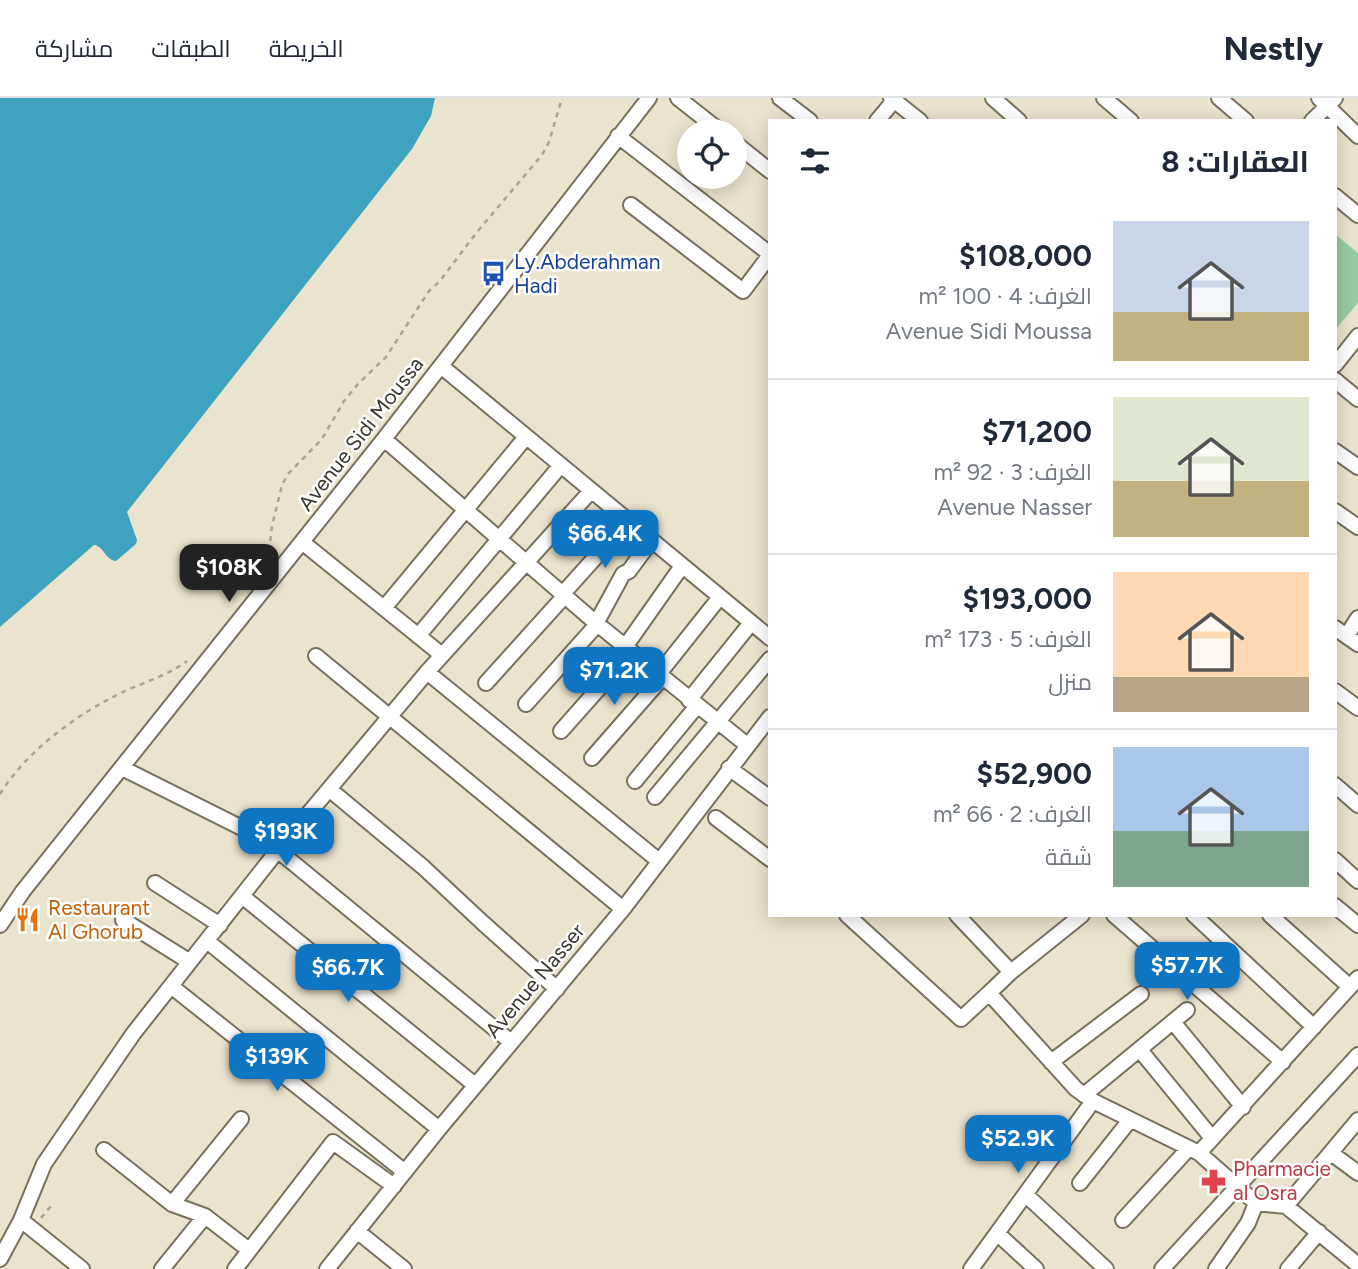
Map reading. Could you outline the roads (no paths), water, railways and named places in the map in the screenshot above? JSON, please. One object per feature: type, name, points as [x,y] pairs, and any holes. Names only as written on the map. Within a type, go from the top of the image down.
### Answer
[{"type":"street","points":[[678,98],[705,119]]},
{"type":"street","points":[[780,98],[807,119]]},
{"type":"street","points":[[993,98],[1017,119]]},
{"type":"street","points":[[1104,98],[1129,119]]},
{"type":"street","points":[[1219,98],[1245,119]]},
{"type":"street","points":[[878,119],[893,99],[918,119]]},
{"type":"street","name":"Avenue Sidi Moussa","points":[[0,925],[23,891],[122,768],[202,656],[271,570],[302,542],[384,439],[643,100]]},
{"type":"street","points":[[1314,119],[1327,101],[1358,136]]},
{"type":"street","points":[[618,136],[768,252]]},
{"type":"street","points":[[747,153],[768,169]]},
{"type":"street","points":[[1337,198],[1358,215]]},
{"type":"street","points":[[631,205],[743,291],[768,257]]},
{"type":"street","points":[[1337,362],[1358,336]]},
{"type":"street","points":[[441,366],[768,636]]},
{"type":"street","points":[[1337,382],[1358,399]]},
{"type":"street","points":[[384,608],[526,437]]},
{"type":"street","points":[[384,439],[596,623],[747,746]]},
{"type":"street","points":[[1337,452],[1358,467]]},
{"type":"street","points":[[418,636],[561,466]]},
{"type":"street","points":[[0,1259],[27,1224],[34,1185],[50,1156],[133,1034],[278,850],[427,672],[591,491]]},
{"type":"street","points":[[1338,517],[1358,527]]},
{"type":"street","points":[[486,683],[628,521]]},
{"type":"street","points":[[527,704],[593,629],[623,574],[629,571],[652,541]]},
{"type":"street","points":[[302,542],[442,655]]},
{"type":"street","points":[[561,731],[628,650],[682,566]]},
{"type":"street","points":[[593,758],[660,677],[720,597]]},
{"type":"street","points":[[1347,636],[1358,618]]},
{"type":"street","points":[[635,781],[751,623]]},
{"type":"street","points":[[316,656],[623,909]]},
{"type":"street","points":[[655,797],[768,661]]},
{"type":"street","points":[[427,672],[659,861]]},
{"type":"street","points":[[1337,692],[1358,708]]},
{"type":"street","name":"Avenue Nasser","points":[[327,1269],[475,1085],[623,909],[659,861],[709,813],[729,768],[767,727]]},
{"type":"street","points":[[122,768],[264,839],[511,1042]]},
{"type":"street","points":[[729,768],[768,797]]},
{"type":"street","points":[[1337,786],[1357,801]]},
{"type":"street","points":[[329,789],[423,867],[557,989]]},
{"type":"street","points":[[709,813],[768,857]]},
{"type":"street","points":[[1337,862],[1358,881]]},
{"type":"street","points":[[155,883],[220,925]]},
{"type":"street","points":[[242,896],[475,1085]]},
{"type":"street","points":[[1337,908],[1358,926]]},
{"type":"street","points":[[849,917],[961,1019],[1011,972],[1080,917]]},
{"type":"street","points":[[959,917],[1011,972]]},
{"type":"street","points":[[1061,917],[1070,926]]},
{"type":"street","points":[[1116,917],[1283,1062]]},
{"type":"street","points":[[1196,917],[1314,1027]]},
{"type":"street","points":[[1123,1220],[1194,1150],[1212,1138],[1243,1107],[1354,983],[1272,917]]},
{"type":"street","points":[[123,920],[190,962]]},
{"type":"street","points":[[207,941],[439,1129]]},
{"type":"street","points":[[171,986],[405,1172]]},
{"type":"street","points":[[989,993],[1051,1062],[1089,1098],[1194,1150],[1256,1203],[1286,1206],[1358,1265]]},
{"type":"street","points":[[1051,1062],[1140,994]]},
{"type":"street","points":[[971,1269],[1026,1195],[1089,1098],[1187,1010]]},
{"type":"street","points":[[1172,1022],[1243,1107]]},
{"type":"street","points":[[1140,1050],[1212,1138]]},
{"type":"street","points":[[1162,1269],[1358,1055]]},
{"type":"street","points":[[172,1204],[241,1119]]},
{"type":"street","points":[[1080,1183],[1130,1120]]},
{"type":"street","points":[[1286,1206],[1358,1120]]},
{"type":"street","points":[[235,1269],[333,1142],[394,1186]]},
{"type":"street","points":[[104,1150],[172,1204],[205,1216],[250,1250]]},
{"type":"street","points":[[1331,1153],[1358,1173]]},
{"type":"street","points":[[1026,1195],[1106,1269]]},
{"type":"street","points":[[1219,1268],[1248,1223],[1256,1203]]},
{"type":"street","points":[[162,1269],[205,1216]]},
{"type":"street","points":[[27,1224],[82,1269]]},
{"type":"street","points":[[357,1231],[401,1268]]},
{"type":"street","points":[[1288,1269],[1319,1231]]},
{"type":"street","points":[[998,1234],[1035,1269]]},
{"type":"water","points":[[0,98],[435,98],[431,116],[412,149],[127,512],[136,544],[116,561],[94,545],[0,627]]},
{"type":"place","name":"Ly.Abderahman Hadi","points":[[494,274]]},
{"type":"place","name":"Restaurant Al Ghorub","points":[[28,920]]},
{"type":"place","name":"Pharmacie al Osra","points":[[1213,1181]]}]
